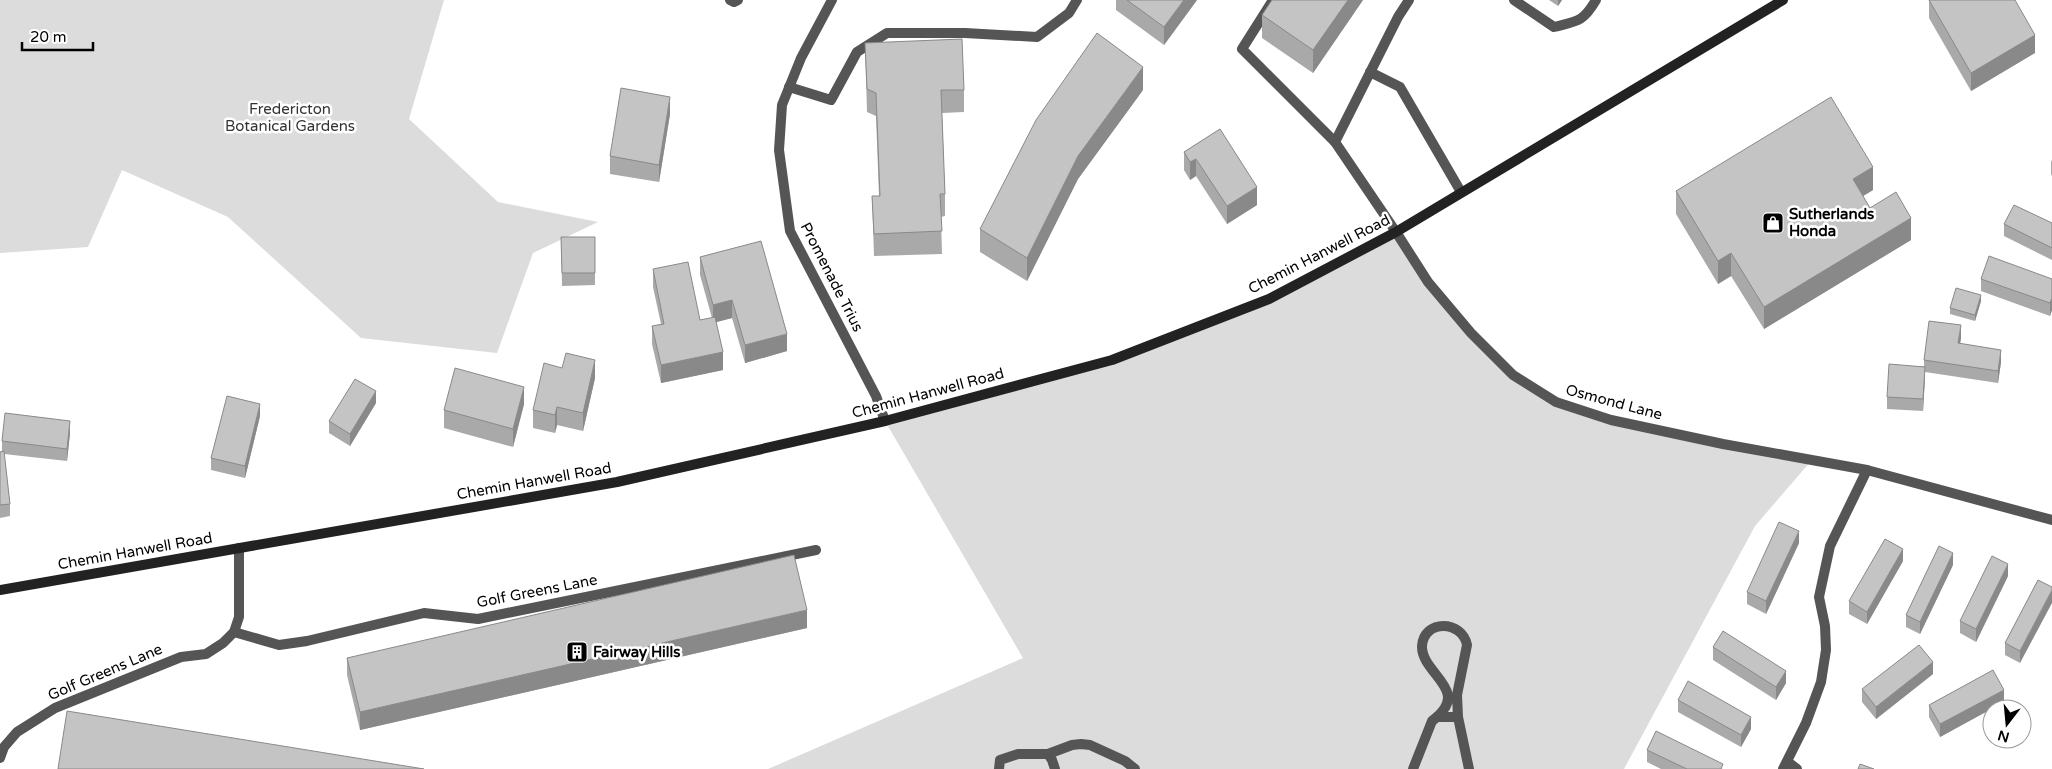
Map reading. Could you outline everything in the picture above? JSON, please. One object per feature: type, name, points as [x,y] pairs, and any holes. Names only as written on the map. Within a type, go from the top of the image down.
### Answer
[{"type":"main road","name":"Chemin Hanwell Road","points":[[0,590],[617,482],[885,421],[1112,360],[1269,299],[1396,232],[1782,0]]},
{"type":"street","points":[[730,0],[734,2],[738,0]]},
{"type":"street","name":"Promenade Trius","points":[[832,0],[800,58],[782,105],[779,150],[790,231],[876,396],[885,421]]},
{"type":"street","points":[[789,87],[831,100],[857,52],[887,33],[965,33],[1037,38],[1069,13],[1077,0]]},
{"type":"street","name":"Osmond Lane","points":[[1273,0],[1242,49],[1335,142],[1428,282],[1471,333],[1513,375],[1556,402],[1611,420],[1723,444],[1867,470],[2051,517]]},
{"type":"street","points":[[1335,142],[1398,17],[1409,0]]},
{"type":"street","points":[[1514,0],[1554,27],[1576,21],[1586,15],[1596,0]]},
{"type":"street","points":[[1370,72],[1400,87],[1461,192]]},
{"type":"street","points":[[1797,769],[1786,766],[1806,724],[1821,682],[1826,650],[1825,626],[1819,596],[1830,546],[1867,470]]},
{"type":"street","points":[[234,632],[239,617],[239,548]]},
{"type":"street","name":"Golf Greens Lane","points":[[0,758],[4,747],[17,732],[55,708],[181,657],[206,654],[223,643],[234,632],[279,644],[307,641],[424,613],[478,619],[816,550]]},
{"type":"street","points":[[1413,769],[1432,721],[1444,711],[1448,702],[1448,693],[1445,685],[1424,657],[1422,650],[1422,640],[1426,632],[1442,627],[1453,628],[1466,637],[1467,645],[1457,695],[1458,717],[1469,769]]},
{"type":"street","points":[[1438,717],[1458,717]]},
{"type":"street","points":[[999,769],[1000,760],[1018,754],[1048,754],[1072,745],[1081,744],[1125,761],[1135,769]]},
{"type":"street","points":[[1048,754],[1055,769]]},
{"type":"green space","name":"Fredericton Botanical Gardens","points":[[0,0],[444,0],[409,119],[498,202],[598,222],[533,253],[497,353],[361,338],[228,217],[122,170],[88,247],[0,253]]},
{"type":"green space","points":[[1396,232],[1428,282],[1513,375],[1556,402],[1611,420],[1811,461],[1755,526],[1624,769],[768,769],[1023,658],[885,421],[1112,360],[1269,299]]},
{"type":"building","points":[[1127,0],[1184,0],[1164,27]]},
{"type":"building","points":[[1272,0],[1348,0],[1313,50],[1262,15]]},
{"type":"building","points":[[1929,0],[2015,0],[2035,35],[1971,73]]},
{"type":"building","points":[[1097,33],[1143,67],[1078,156],[1027,258],[980,229],[1036,120]]},
{"type":"building","points":[[962,39],[964,90],[941,90],[945,194],[940,194],[942,231],[874,234],[872,196],[880,196],[876,93],[867,89],[865,43]]},
{"type":"building","points":[[621,88],[670,97],[659,165],[610,156]]},
{"type":"building","name":"Sutherlands Honda","points":[[1831,97],[1873,167],[1853,179],[1870,208],[1896,192],[1911,218],[1764,307],[1731,253],[1718,261],[1676,191]]},
{"type":"building","points":[[1220,129],[1257,187],[1227,206],[1196,159],[1190,162],[1184,152]]},
{"type":"building","points":[[2014,205],[2052,223],[2052,248],[2004,224]]},
{"type":"building","points":[[561,237],[595,237],[595,273],[562,273]]},
{"type":"building","points":[[761,241],[787,334],[745,345],[732,300],[713,305],[700,257]]},
{"type":"building","points":[[1989,256],[2052,279],[2052,298],[2050,303],[1981,279]]},
{"type":"building","points":[[688,262],[700,320],[715,317],[723,352],[661,365],[652,326],[664,324],[653,269]]},
{"type":"building","points":[[1956,288],[1981,295],[1975,315],[1950,308]]},
{"type":"building","points":[[1929,321],[1961,325],[1958,343],[2001,350],[1998,371],[1924,360]]},
{"type":"building","points":[[566,353],[595,360],[583,413],[557,407],[555,415],[533,410],[544,363],[562,368]]},
{"type":"building","points":[[1889,364],[1925,367],[1923,399],[1887,397]]},
{"type":"building","points":[[455,368],[524,387],[513,429],[444,410]]},
{"type":"building","points":[[355,379],[376,391],[350,434],[329,421]]},
{"type":"building","points":[[227,396],[260,404],[245,466],[211,458]]},
{"type":"building","points":[[5,413],[70,421],[67,449],[2,441]]},
{"type":"building","points":[[4,451],[10,504],[0,505],[0,452]]},
{"type":"building","points":[[1779,522],[1799,531],[1766,601],[1747,592]]},
{"type":"building","points":[[1885,539],[1903,549],[1867,612],[1849,601]]},
{"type":"building","points":[[1939,546],[1953,553],[1920,622],[1906,615]]},
{"type":"building","name":"Fairway Hills","points":[[794,555],[807,610],[360,712],[347,658]]},
{"type":"building","points":[[1992,556],[2008,564],[1976,629],[1960,621]]},
{"type":"building","points":[[2038,580],[2052,587],[2052,590],[2020,651],[2005,643]]},
{"type":"building","points":[[1723,631],[1786,671],[1776,687],[1713,647]]},
{"type":"building","points":[[1919,645],[1933,662],[1876,707],[1862,689]]},
{"type":"building","points":[[1993,670],[2004,690],[1987,699],[1982,699],[1982,702],[1940,724],[1929,705]]},
{"type":"building","points":[[1688,681],[1751,717],[1741,735],[1678,700]]},
{"type":"building","points":[[67,711],[424,769],[58,769]]},
{"type":"building","points":[[1656,731],[1723,764],[1721,769],[1687,769],[1647,750]]},
{"type":"building","points":[[1860,764],[1874,769],[1858,769]]},
{"type":"place","name":"Sutherlands Honda","points":[[1773,223]]},
{"type":"place","name":"Fairway Hills","points":[[577,652]]}]
